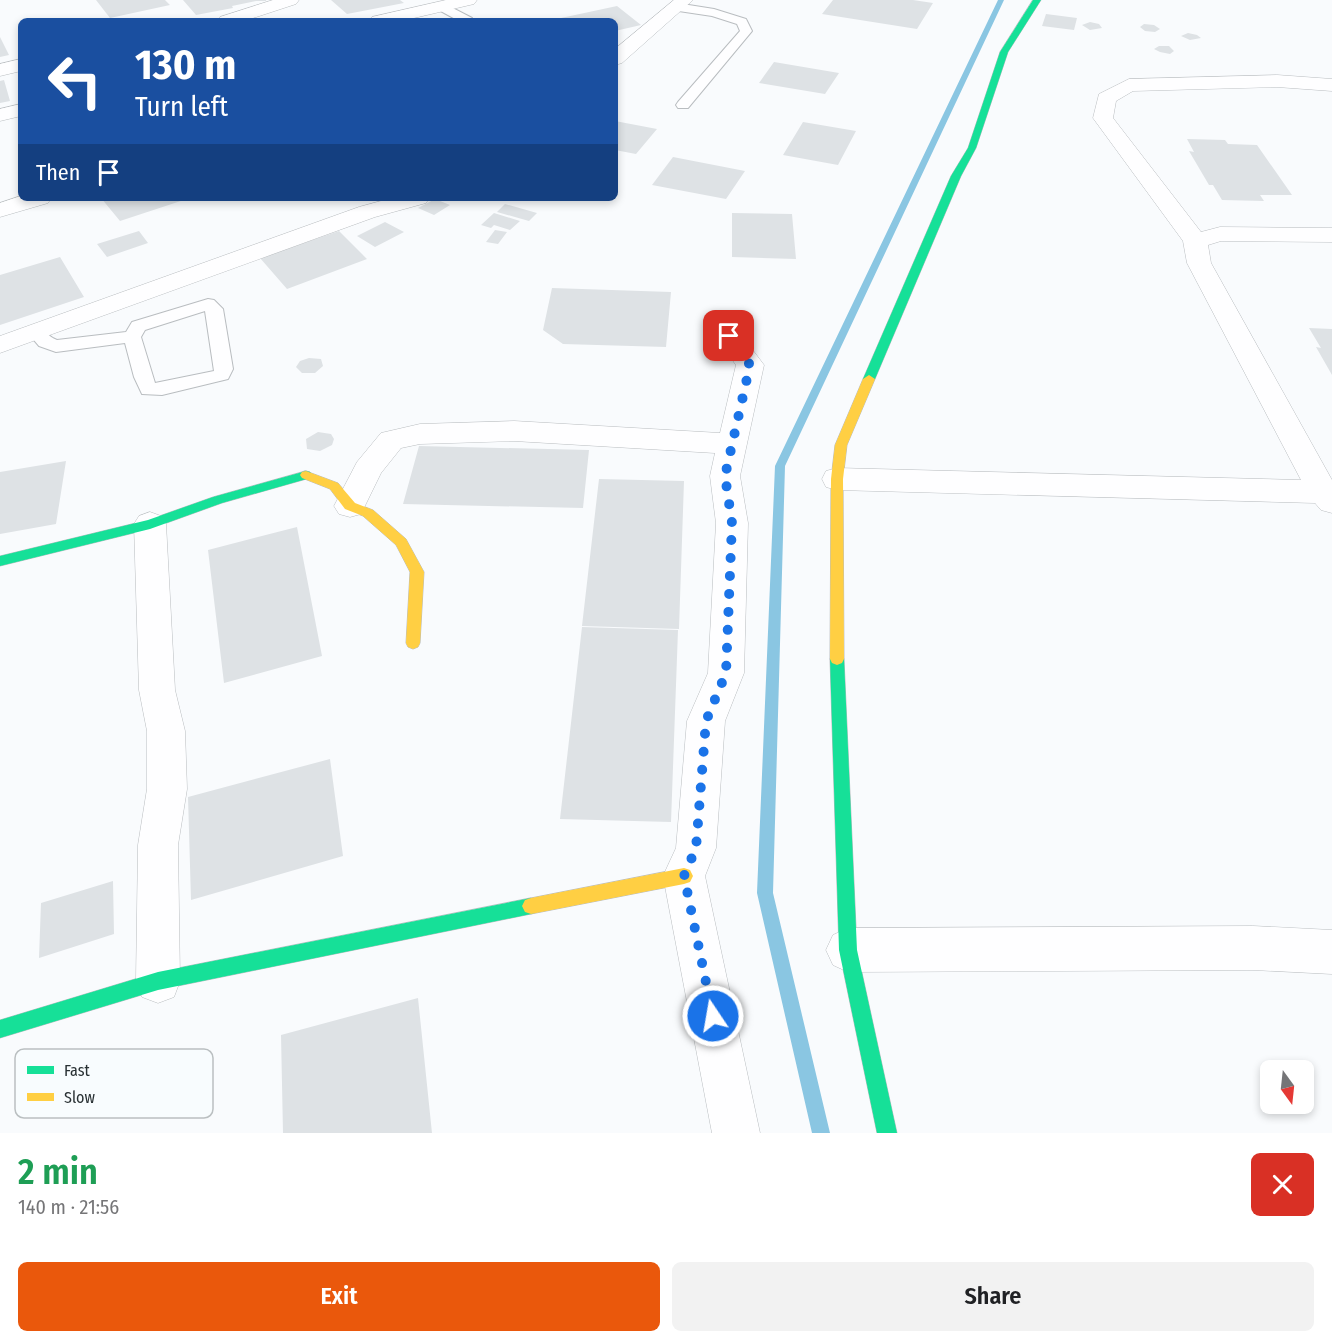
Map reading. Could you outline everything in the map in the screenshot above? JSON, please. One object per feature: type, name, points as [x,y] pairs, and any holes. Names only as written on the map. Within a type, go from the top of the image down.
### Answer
[{"type":"street","points":[[235,18],[290,0]]},
{"type":"street","points":[[391,18],[468,0]]},
{"type":"street","points":[[887,1133],[848,950],[836,626],[837,479],[841,445],[956,176],[972,148],[1005,52],[1037,0]]},
{"type":"street","points":[[619,53],[680,4]]},
{"type":"street","points":[[0,70],[18,66]]},
{"type":"street","points":[[1327,497],[1199,263],[1195,241],[1103,118],[1106,98],[1129,85],[1276,81],[1332,85]]},
{"type":"street","points":[[0,116],[18,111]]},
{"type":"street","points":[[0,210],[30,201]]},
{"type":"street","points":[[0,365],[46,340],[72,318],[367,212],[407,201]]},
{"type":"street","points":[[1195,241],[1220,234],[1332,235]]},
{"type":"street","points":[[718,322],[750,365],[725,476],[732,523],[726,673],[706,721],[696,848],[684,876],[736,1133]]},
{"type":"street","points":[[0,345],[46,340]]},
{"type":"street","points":[[350,506],[368,469],[391,440],[420,434],[514,431],[732,444]]},
{"type":"street","points":[[0,561],[150,524],[218,500],[306,475],[334,486],[350,506],[368,513],[401,542],[417,572],[413,643]]},
{"type":"street","points":[[837,479],[1327,497]]},
{"type":"street","points":[[150,524],[157,690],[166,742],[167,789],[158,845],[158,981]]},
{"type":"street","points":[[0,1029],[158,981],[684,876]]},
{"type":"street","points":[[848,950],[1253,948],[1332,952]]},
{"type":"lane","points":[[680,4],[742,22],[746,31],[683,105]]},
{"type":"lane","points":[[441,6],[463,18]]},
{"type":"lane","points":[[208,304],[214,309],[224,369],[221,375],[214,378],[149,390],[142,378],[138,351],[132,337],[138,326],[145,322],[208,304]]},
{"type":"lane","points":[[46,340],[78,342],[132,337]]},
{"type":"building","points":[[96,0],[165,0],[170,5],[110,18]]},
{"type":"building","points":[[183,0],[266,1],[256,1],[196,15]]},
{"type":"building","points":[[331,0],[400,0],[404,3],[347,14]]},
{"type":"building","points":[[833,0],[913,0],[933,3],[917,29],[822,14]]},
{"type":"building","points":[[617,6],[641,25],[618,30],[618,18],[561,18]]},
{"type":"building","points":[[1046,14],[1077,18],[1074,30],[1042,26]]},
{"type":"building","points":[[1090,22],[1099,24],[1102,28],[1090,30],[1082,25]]},
{"type":"building","points":[[1144,24],[1154,25],[1160,29],[1155,32],[1145,31],[1140,27]]},
{"type":"building","points":[[1188,33],[1201,38],[1190,40],[1181,36]]},
{"type":"building","points":[[0,37],[9,55],[0,57]]},
{"type":"building","points":[[1159,46],[1169,46],[1174,51],[1170,54],[1154,49]]},
{"type":"building","points":[[774,62],[839,73],[825,94],[759,83]]},
{"type":"building","points":[[4,80],[10,101],[0,103],[0,81]]},
{"type":"building","points":[[618,122],[657,129],[636,154],[618,151]]},
{"type":"building","points":[[803,122],[856,131],[838,165],[783,155]]},
{"type":"building","points":[[1187,139],[1225,140],[1228,144],[1257,145],[1292,195],[1260,195],[1264,201],[1222,200],[1213,185],[1209,185],[1189,151],[1194,152]]},
{"type":"building","points":[[673,157],[745,171],[726,199],[652,185]]},
{"type":"building","points":[[103,201],[181,201],[120,221]]},
{"type":"building","points":[[431,201],[440,201],[450,205],[434,215],[418,208]]},
{"type":"building","points":[[505,204],[537,213],[529,221],[497,212]]},
{"type":"building","points":[[494,213],[520,221],[510,230],[494,225],[491,228],[481,225]]},
{"type":"building","points":[[732,213],[792,214],[796,259],[732,257]]},
{"type":"building","points":[[385,222],[404,232],[375,247],[357,236]]},
{"type":"building","points":[[495,230],[507,232],[498,244],[486,242]]},
{"type":"building","points":[[139,231],[148,243],[107,257],[97,244]]},
{"type":"building","points":[[339,231],[367,259],[287,289],[260,258]]},
{"type":"building","points":[[60,257],[84,297],[0,325],[0,275]]},
{"type":"building","points":[[552,288],[671,292],[666,347],[563,344],[543,330]]},
{"type":"building","points":[[1309,328],[1332,329],[1332,375],[1316,347],[1321,348]]},
{"type":"building","points":[[309,358],[321,359],[323,366],[315,373],[302,373],[296,367],[300,361]]},
{"type":"building","points":[[318,432],[331,434],[334,439],[332,445],[320,451],[307,449],[306,439]]},
{"type":"building","points":[[419,446],[589,450],[583,508],[403,504]]},
{"type":"building","points":[[66,461],[56,524],[0,534],[0,472]]},
{"type":"building","points":[[599,479],[684,481],[679,629],[582,626]]},
{"type":"building","points":[[297,527],[322,656],[224,683],[208,550]]},
{"type":"building","points":[[582,627],[678,630],[671,822],[560,819]]},
{"type":"building","points":[[330,759],[343,856],[191,900],[188,797]]},
{"type":"building","points":[[113,881],[114,934],[39,958],[41,903]]},
{"type":"building","points":[[418,998],[432,1133],[283,1133],[281,1035]]},
{"type":"waterway","points":[[821,1133],[765,893],[780,466],[1001,0]]},
{"type":"traffic: fast","points":[[869,379],[956,176],[972,148],[1004,52],[1037,0]]},
{"type":"traffic: fast","points":[[0,561],[150,524],[218,500],[306,475]]},
{"type":"traffic: fast","points":[[837,659],[848,950],[887,1133]]},
{"type":"traffic: fast","points":[[0,1029],[158,981],[531,906]]},
{"type":"traffic: slow","points":[[837,659],[837,479],[841,445],[869,379]]},
{"type":"traffic: slow","points":[[306,475],[334,486],[350,506],[368,513],[401,542],[417,572],[413,643]]},
{"type":"traffic: slow","points":[[531,906],[684,876]]},
{"type":"route","points":[[713,1016],[684,876],[696,848],[706,721],[726,673],[732,523],[725,476],[750,365],[729,336]]}]
